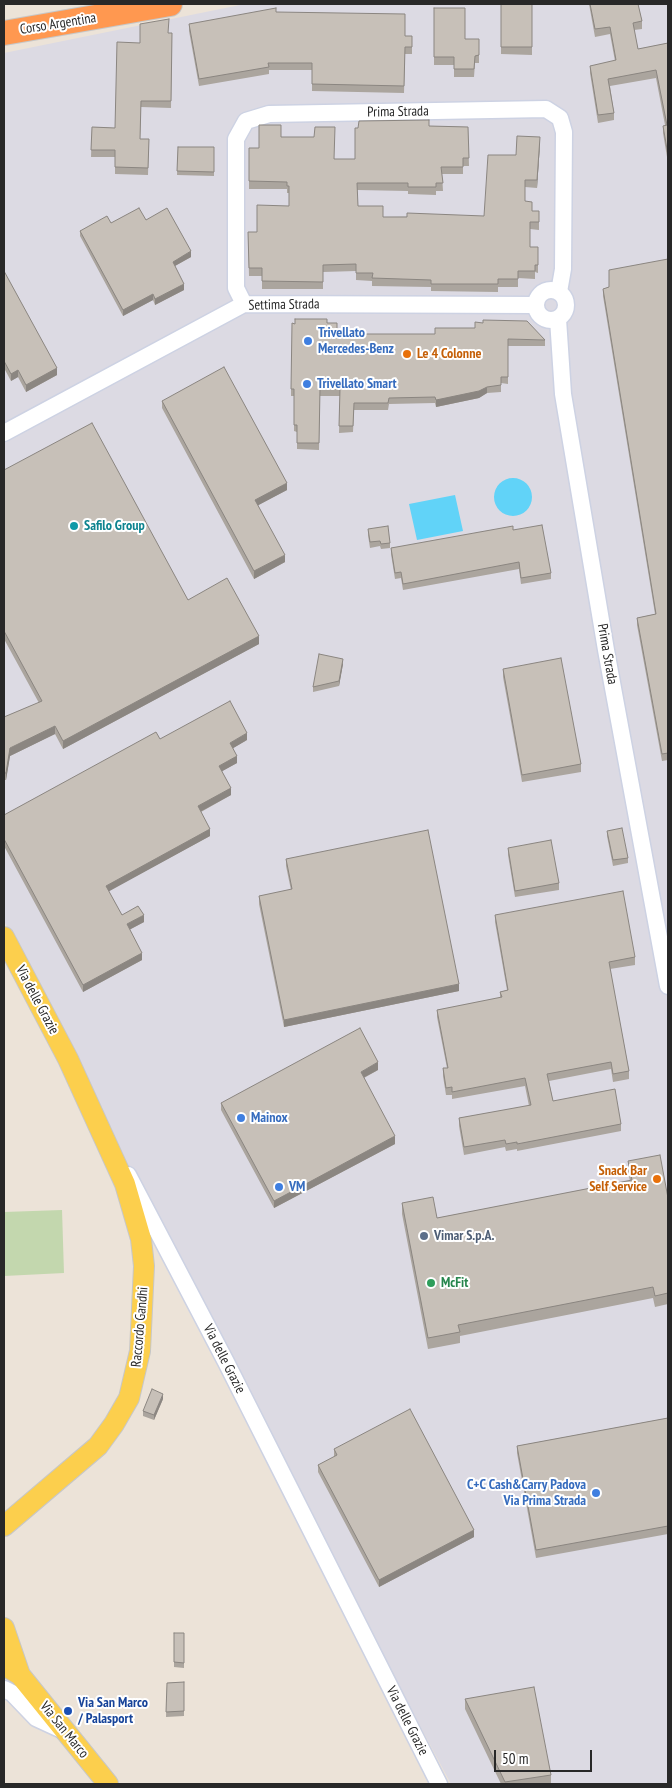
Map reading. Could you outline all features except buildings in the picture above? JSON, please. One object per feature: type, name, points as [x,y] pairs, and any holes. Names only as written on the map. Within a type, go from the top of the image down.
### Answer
[{"type":"highway","name":"Corso Argentina","points":[[4,33],[170,4]]},
{"type":"highway","points":[[4,48],[19,46],[100,17]]},
{"type":"main road","name":"Via delle Grazie","points":[[4,937],[68,1059],[94,1114]]},
{"type":"main road","name":"Raccordo Gandhi","points":[[4,1526],[98,1446],[114,1424],[129,1398],[134,1383],[142,1334],[144,1266],[141,1239],[125,1184],[94,1114]]},
{"type":"main road","name":"Via San Marco","points":[[4,1628],[12,1670],[108,1784]]},
{"type":"street","name":"Prima Strada","points":[[244,304],[236,288],[236,139],[246,121],[269,114],[546,109],[560,118],[564,132],[563,269],[559,292],[564,296],[566,307],[558,319],[564,403],[606,650],[668,986]]},
{"type":"street","points":[[558,319],[543,318],[536,305],[543,292],[548,290],[559,292]]},
{"type":"street","name":"Settima Strada","points":[[4,433],[244,304],[536,305]]},
{"type":"street","name":"Via delle Grazie","points":[[94,1114],[166,1244],[439,1784]]},
{"type":"street","points":[[4,1689],[12,1693],[36,1718],[64,1732]]},
{"type":"shaded area","points":[[245,4],[668,4],[668,1784],[451,1784],[125,1169],[58,1023],[4,921],[4,53]]},
{"type":"green space","points":[[62,1210],[64,1273],[4,1276],[4,1212]]},
{"type":"water","points":[[513,478],[527,483],[532,497],[527,511],[513,516],[499,511],[494,497],[499,483]]},
{"type":"water","points":[[455,495],[463,531],[417,540],[409,504]]},
{"type":"place","name":"Trivellato Mercedes-Benz","points":[[308,341]]},
{"type":"place","name":"Le 4 Colonne","points":[[407,354]]},
{"type":"place","name":"Trivellato Smart","points":[[307,384]]},
{"type":"place","name":"Safilo Group","points":[[74,526]]},
{"type":"place","name":"Mainox","points":[[241,1118]]},
{"type":"place","name":"Snack Bar Self Service","points":[[657,1179]]},
{"type":"place","name":"VM","points":[[279,1187]]},
{"type":"place","name":"Vimar S.p.A.","points":[[424,1236]]},
{"type":"place","name":"McFit","points":[[431,1283]]},
{"type":"place","name":"C+C Cash&Carry Padova Via Prima Strada","points":[[596,1493]]},
{"type":"place","name":"Via San Marco / Palasport","points":[[68,1711]]}]
